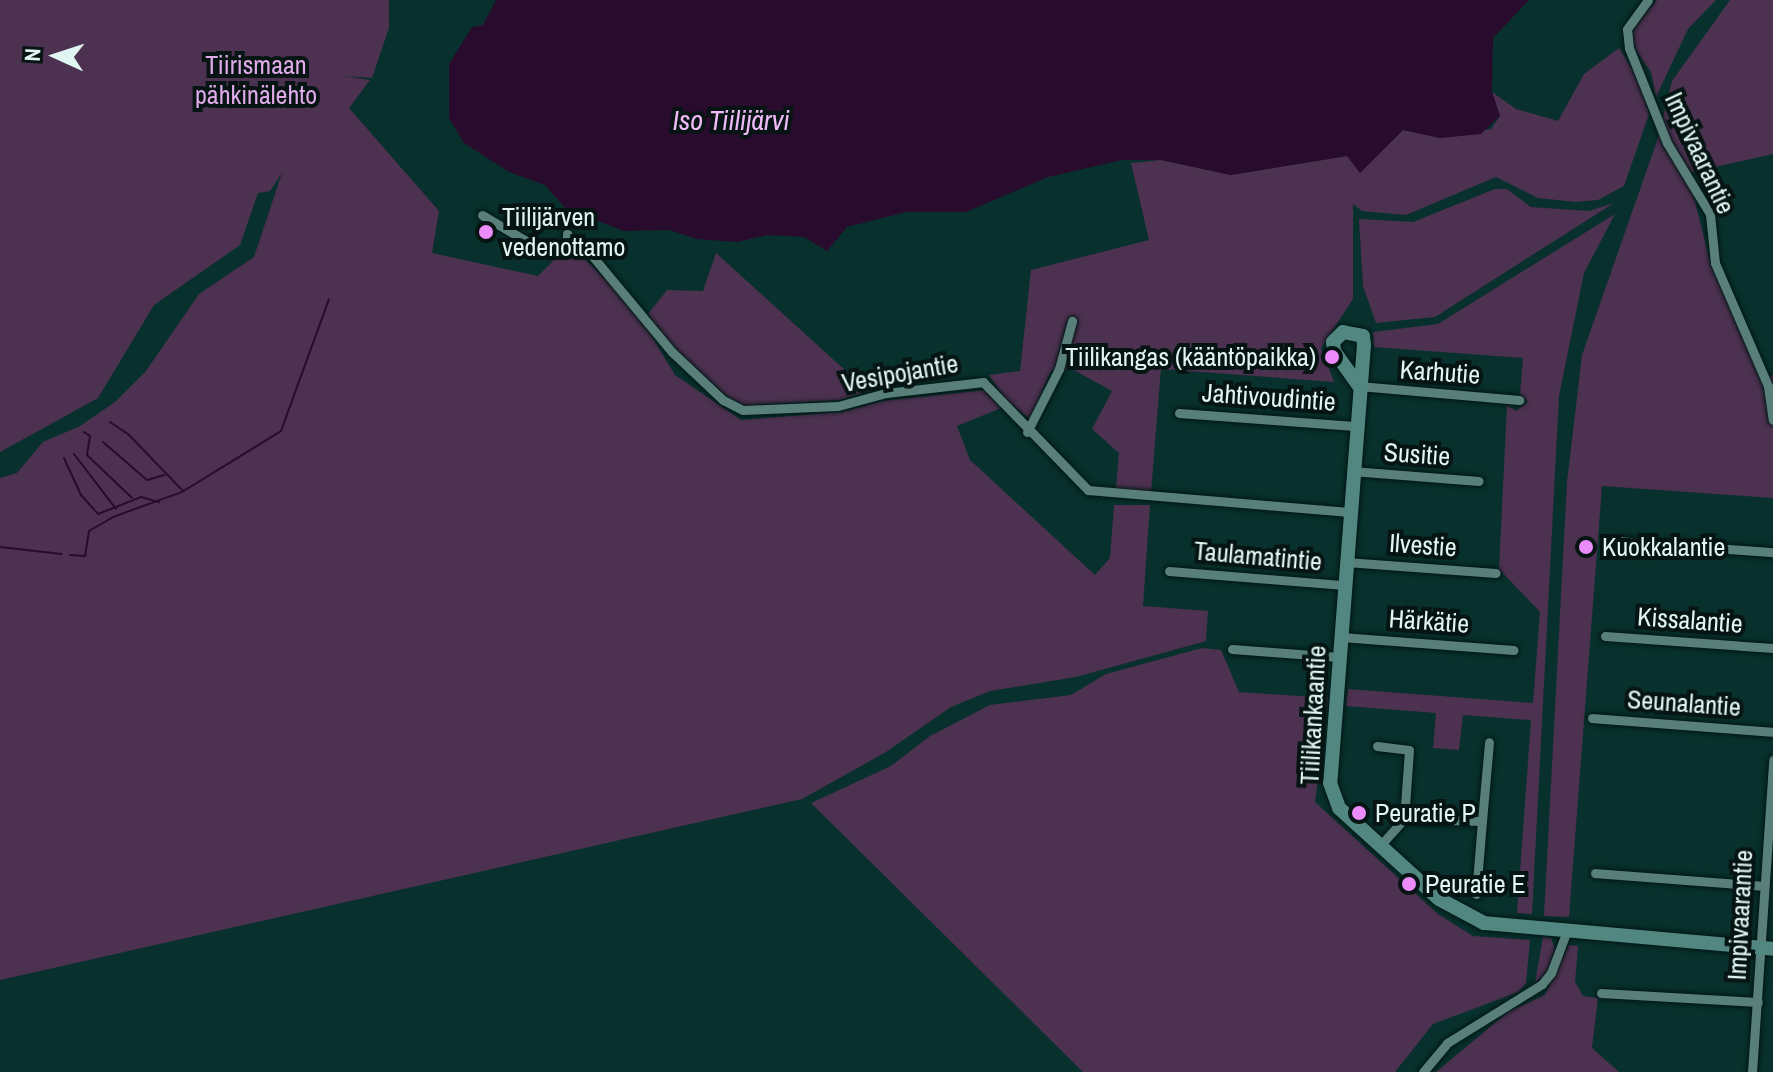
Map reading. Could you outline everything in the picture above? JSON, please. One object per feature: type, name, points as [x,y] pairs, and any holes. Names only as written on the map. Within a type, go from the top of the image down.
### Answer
[{"type":"street","name":"Impivaarantie","points":[[1648,0],[1627,29],[1629,48],[1667,143],[1710,214],[1715,263],[1768,386],[1773,420]]},
{"type":"street","name":"Vesipojantie","points":[[482,215],[535,246],[572,247],[589,252],[622,286],[675,355],[734,407],[752,412],[838,406],[886,393],[983,382],[1027,432],[1080,484],[1101,493],[1349,512]]},
{"type":"street","points":[[1027,432],[1059,369],[1072,321]]},
{"type":"street","name":"Karhutie","points":[[1359,386],[1519,400]]},
{"type":"street","name":"Tiilikankaantie","points":[[1359,386],[1330,783],[1339,808],[1465,916],[1502,927],[1766,948]]},
{"type":"street","name":"Jahtivoudintie","points":[[1179,413],[1355,426]]},
{"type":"street","name":"Susitie","points":[[1352,471],[1479,481]]},
{"type":"street","points":[[1618,541],[1773,552]]},
{"type":"street","name":"Ilvestie","points":[[1346,562],[1496,573]]},
{"type":"street","name":"Taulamatintie","points":[[1169,571],[1344,585]]},
{"type":"street","name":"Kissalantie","points":[[1605,636],[1773,648]]},
{"type":"street","name":"Härkätie","points":[[1341,637],[1514,650]]},
{"type":"street","points":[[1232,649],[1339,657]]},
{"type":"street","name":"Seunalantie","points":[[1592,718],[1773,732]]},
{"type":"street","points":[[1476,894],[1489,742]]},
{"type":"street","points":[[1377,746],[1409,750],[1404,819],[1380,846]]},
{"type":"street","name":"Impivaarantie","points":[[1752,1072],[1766,948],[1763,886],[1773,760]]},
{"type":"street","points":[[1404,819],[1482,821]]},
{"type":"street","points":[[1595,873],[1763,886]]},
{"type":"street","points":[[1423,1072],[1447,1043],[1542,984],[1551,973],[1566,933]]},
{"type":"street","points":[[1601,993],[1758,1002]]},
{"type":"green space","name":"Tiirismaan pähkinälehto","points":[[0,0],[389,0],[389,28],[372,78],[344,76],[370,80],[349,108],[439,211],[432,253],[538,276],[557,257],[582,256],[636,310],[675,375],[741,420],[842,412],[883,401],[986,390],[1001,408],[957,426],[970,460],[1095,575],[1110,558],[1114,505],[1150,505],[1143,606],[1208,611],[1206,641],[1076,677],[990,691],[951,707],[886,752],[802,799],[0,980],[0,478],[17,473],[43,442],[80,426],[115,402],[146,371],[199,294],[254,257],[282,173],[270,191],[258,193],[240,245],[154,305],[98,398],[0,452]]},
{"type":"green space","points":[[1657,0],[1716,0],[1688,29],[1656,97],[1651,72],[1627,37]]},
{"type":"green space","points":[[1730,0],[1773,0],[1773,154],[1688,173],[1710,262],[1762,380],[1773,375],[1773,498],[1602,486],[1569,917],[1544,916],[1567,482],[1582,355],[1657,141],[1672,81]]},
{"type":"green space","points":[[1619,48],[1641,83],[1649,114],[1624,186],[1598,200],[1576,202],[1538,198],[1496,177],[1406,215],[1362,211],[1353,204],[1353,299],[1321,348],[1334,382],[1161,369],[1151,492],[1116,489],[1119,453],[1092,429],[1112,391],[1072,369],[1051,371],[1030,419],[1007,401],[989,375],[1020,371],[1031,270],[1149,240],[1131,163],[1161,160],[1231,175],[1347,156],[1360,172],[1403,130],[1440,138],[1491,129],[1500,116],[1492,92],[1516,109],[1558,121],[1584,74]]},
{"type":"green space","points":[[1495,189],[1507,189],[1531,207],[1589,211],[1614,203],[1435,317],[1376,323],[1363,286],[1359,219],[1413,222]]},
{"type":"green space","points":[[1615,214],[1584,273],[1559,396],[1532,914],[1517,913],[1531,720],[1463,715],[1459,750],[1433,748],[1436,713],[1346,706],[1348,689],[1533,703],[1540,612],[1499,569],[1507,405],[1516,411],[1528,402],[1520,394],[1523,358],[1374,347],[1373,332],[1438,324]]},
{"type":"green space","points":[[716,253],[868,391],[840,400],[738,406],[674,349],[648,314],[667,290],[703,291]]},
{"type":"green space","points":[[1202,648],[1221,650],[1239,692],[1328,698],[1315,802],[1438,914],[1473,936],[1530,940],[1526,983],[1518,992],[1433,1024],[1395,1072],[1083,1072],[811,803],[891,766],[930,736],[990,705],[1071,695],[1106,674]]},
{"type":"green space","points":[[1543,937],[1551,938],[1555,949],[1548,973],[1535,983]]},
{"type":"green space","points":[[1569,945],[1578,946],[1575,982],[1583,996],[1598,998],[1592,1048],[1619,1072],[1436,1072],[1508,1012],[1545,995]]},
{"type":"water","name":"Iso Tiilijärvi","points":[[496,0],[1529,0],[1493,38],[1492,92],[1500,116],[1481,134],[1440,138],[1403,130],[1360,173],[1347,156],[1231,175],[1161,160],[1122,160],[1048,177],[966,212],[906,212],[847,227],[827,251],[804,237],[767,235],[737,242],[697,239],[669,230],[624,231],[565,208],[545,185],[509,172],[464,143],[449,118],[449,64],[472,27],[483,25]]},
{"type":"waterway","points":[[70,555],[85,556],[89,531],[113,517],[182,492],[281,431],[329,299]]},
{"type":"waterway","points":[[110,422],[129,435],[183,491]]},
{"type":"waterway","points":[[84,432],[90,436],[87,455],[132,498]]},
{"type":"waterway","points":[[103,442],[147,480],[164,475]]},
{"type":"waterway","points":[[74,454],[116,509]]},
{"type":"waterway","points":[[64,458],[81,495],[98,514],[141,497],[159,502]]},
{"type":"waterway","points":[[0,547],[62,554]]},
{"type":"place","name":"Tiilijärven vedenottamo","points":[[486,232]]},
{"type":"place","name":"Tiilikangas (kääntöpaikka)","points":[[1332,357]]},
{"type":"place","name":"Kuokkalantie","points":[[1586,547]]},
{"type":"place","name":"Peuratie P","points":[[1359,813]]},
{"type":"place","name":"Peuratie E","points":[[1409,884]]}]
